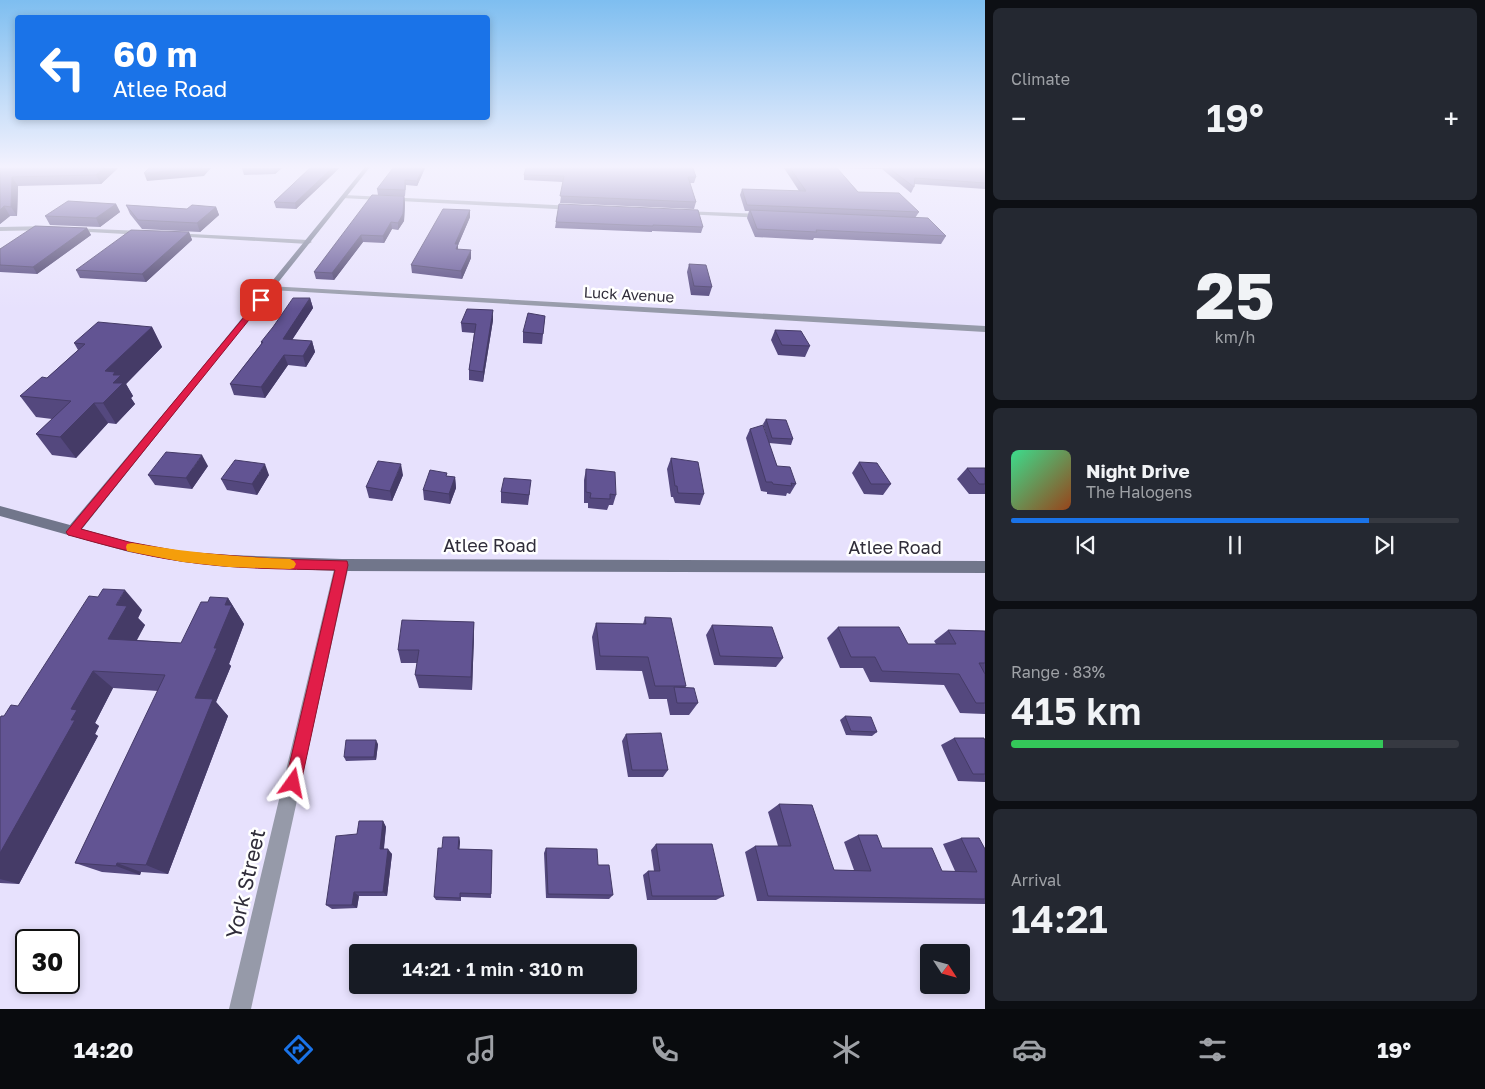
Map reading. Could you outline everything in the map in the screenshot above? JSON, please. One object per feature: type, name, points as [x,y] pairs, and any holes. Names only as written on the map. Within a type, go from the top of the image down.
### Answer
[{"type":"street","points":[[72,532],[330,214]]},
{"type":"street","points":[[724,214],[770,216]]},
{"type":"street","points":[[0,229],[59,228],[149,233]]},
{"type":"street","points":[[169,234],[308,242]]},
{"type":"street","name":"Luck Avenue","points":[[271,288],[985,329]]},
{"type":"street","name":"Atlee Road","points":[[0,511],[129,547],[183,557],[277,564],[985,567]]},
{"type":"street","name":"York Street","points":[[240,1009],[342,565]]},
{"type":"building","points":[[48,214],[102,214],[96,218],[45,216]]},
{"type":"building","points":[[133,214],[208,214],[197,223],[138,220]]},
{"type":"building","points":[[358,214],[403,214],[398,223],[391,222],[383,236],[361,235],[332,273],[314,272]]},
{"type":"building","points":[[440,214],[468,214],[455,244],[458,244],[456,249],[471,250],[461,271],[411,265]]},
{"type":"building","points":[[557,214],[699,214],[703,227],[653,226],[556,222]]},
{"type":"building","points":[[752,214],[841,214],[928,218],[946,236],[816,230],[817,232],[757,229]]},
{"type":"building","points":[[35,226],[87,228],[33,267],[0,265],[0,249]]},
{"type":"building","points":[[131,230],[189,232],[142,274],[76,270]]},
{"type":"building","points":[[689,264],[706,265],[712,287],[694,286]]},
{"type":"building","points":[[293,298],[310,298],[283,339],[312,341],[303,356],[284,355],[261,387],[230,384],[263,342],[261,342]]},
{"type":"building","points":[[467,309],[493,310],[483,372],[469,370],[476,324],[461,323]]},
{"type":"building","points":[[528,313],[545,316],[543,334],[523,332]]},
{"type":"building","points":[[98,322],[152,327],[105,371],[115,372],[113,375],[121,375],[113,383],[123,383],[103,403],[94,403],[60,437],[36,434],[71,401],[20,396],[42,377],[47,378],[85,344],[74,343]]},
{"type":"building","points":[[775,330],[801,331],[810,346],[782,345]]},
{"type":"building","points":[[766,419],[786,420],[793,439],[772,438]]},
{"type":"building","points":[[763,425],[777,466],[790,467],[796,484],[791,483],[792,486],[766,482],[750,429]]},
{"type":"building","points":[[166,452],[202,455],[186,478],[148,475]]},
{"type":"building","points":[[671,458],[698,462],[704,494],[678,493],[677,486],[675,486]]},
{"type":"building","points":[[235,460],[265,464],[252,484],[221,479]]},
{"type":"building","points":[[378,461],[401,464],[390,491],[366,487]]},
{"type":"building","points":[[859,462],[877,463],[891,484],[871,484]]},
{"type":"building","points":[[967,468],[985,468],[985,484],[979,484]]},
{"type":"building","points":[[586,469],[615,472],[616,495],[610,494],[610,499],[590,498],[591,493],[586,492]]},
{"type":"building","points":[[430,470],[447,473],[446,476],[455,477],[449,494],[423,490]]},
{"type":"building","points":[[504,478],[531,480],[529,495],[501,492]]},
{"type":"building","points":[[103,589],[125,590],[116,605],[127,606],[108,639],[181,643],[201,602],[208,602],[210,597],[228,598],[225,605],[232,605],[214,648],[217,648],[195,698],[213,699],[146,865],[117,863],[116,866],[75,863],[165,675],[93,671],[71,709],[77,710],[71,720],[75,720],[0,853],[0,718],[4,716],[11,705],[18,706],[89,596],[98,597]]},
{"type":"building","points":[[645,617],[671,618],[686,686],[655,686],[648,657],[600,656],[596,623],[646,624]]},
{"type":"building","points":[[402,620],[474,622],[471,677],[415,675],[419,650],[398,650]]},
{"type":"building","points":[[712,625],[772,627],[783,658],[720,656]]},
{"type":"building","points":[[838,627],[899,627],[908,644],[956,644],[948,630],[985,631],[985,663],[979,663],[985,674],[985,703],[976,703],[959,674],[882,671],[875,657],[851,657]]},
{"type":"building","points":[[674,687],[694,688],[698,703],[677,703]]},
{"type":"building","points":[[845,716],[871,717],[877,732],[851,731]]},
{"type":"building","points":[[661,733],[668,770],[632,770],[626,734]]},
{"type":"building","points":[[954,738],[984,738],[985,774],[973,774]]},
{"type":"building","points":[[346,740],[376,740],[374,757],[344,757]]},
{"type":"building","points":[[779,804],[812,805],[834,870],[871,871],[858,835],[877,835],[882,848],[932,848],[942,871],[977,872],[961,838],[979,838],[985,849],[985,899],[768,896],[755,846],[791,846]]},
{"type":"building","points":[[359,821],[383,821],[380,849],[388,849],[383,892],[354,892],[352,905],[326,905],[336,836],[357,834]]},
{"type":"building","points":[[443,837],[459,837],[458,849],[492,850],[491,894],[460,893],[460,898],[434,897],[438,848],[442,848]]},
{"type":"building","points":[[656,844],[712,844],[724,896],[652,896],[648,871],[660,871]]},
{"type":"building","points":[[546,848],[597,849],[598,865],[609,865],[613,895],[548,894]]},
{"type":"slow traffic","points":[[132,547],[183,557],[229,562],[290,564]]},
{"type":"route","points":[[261,300],[72,532],[129,547],[183,557],[229,562],[342,565],[293,783]]}]
